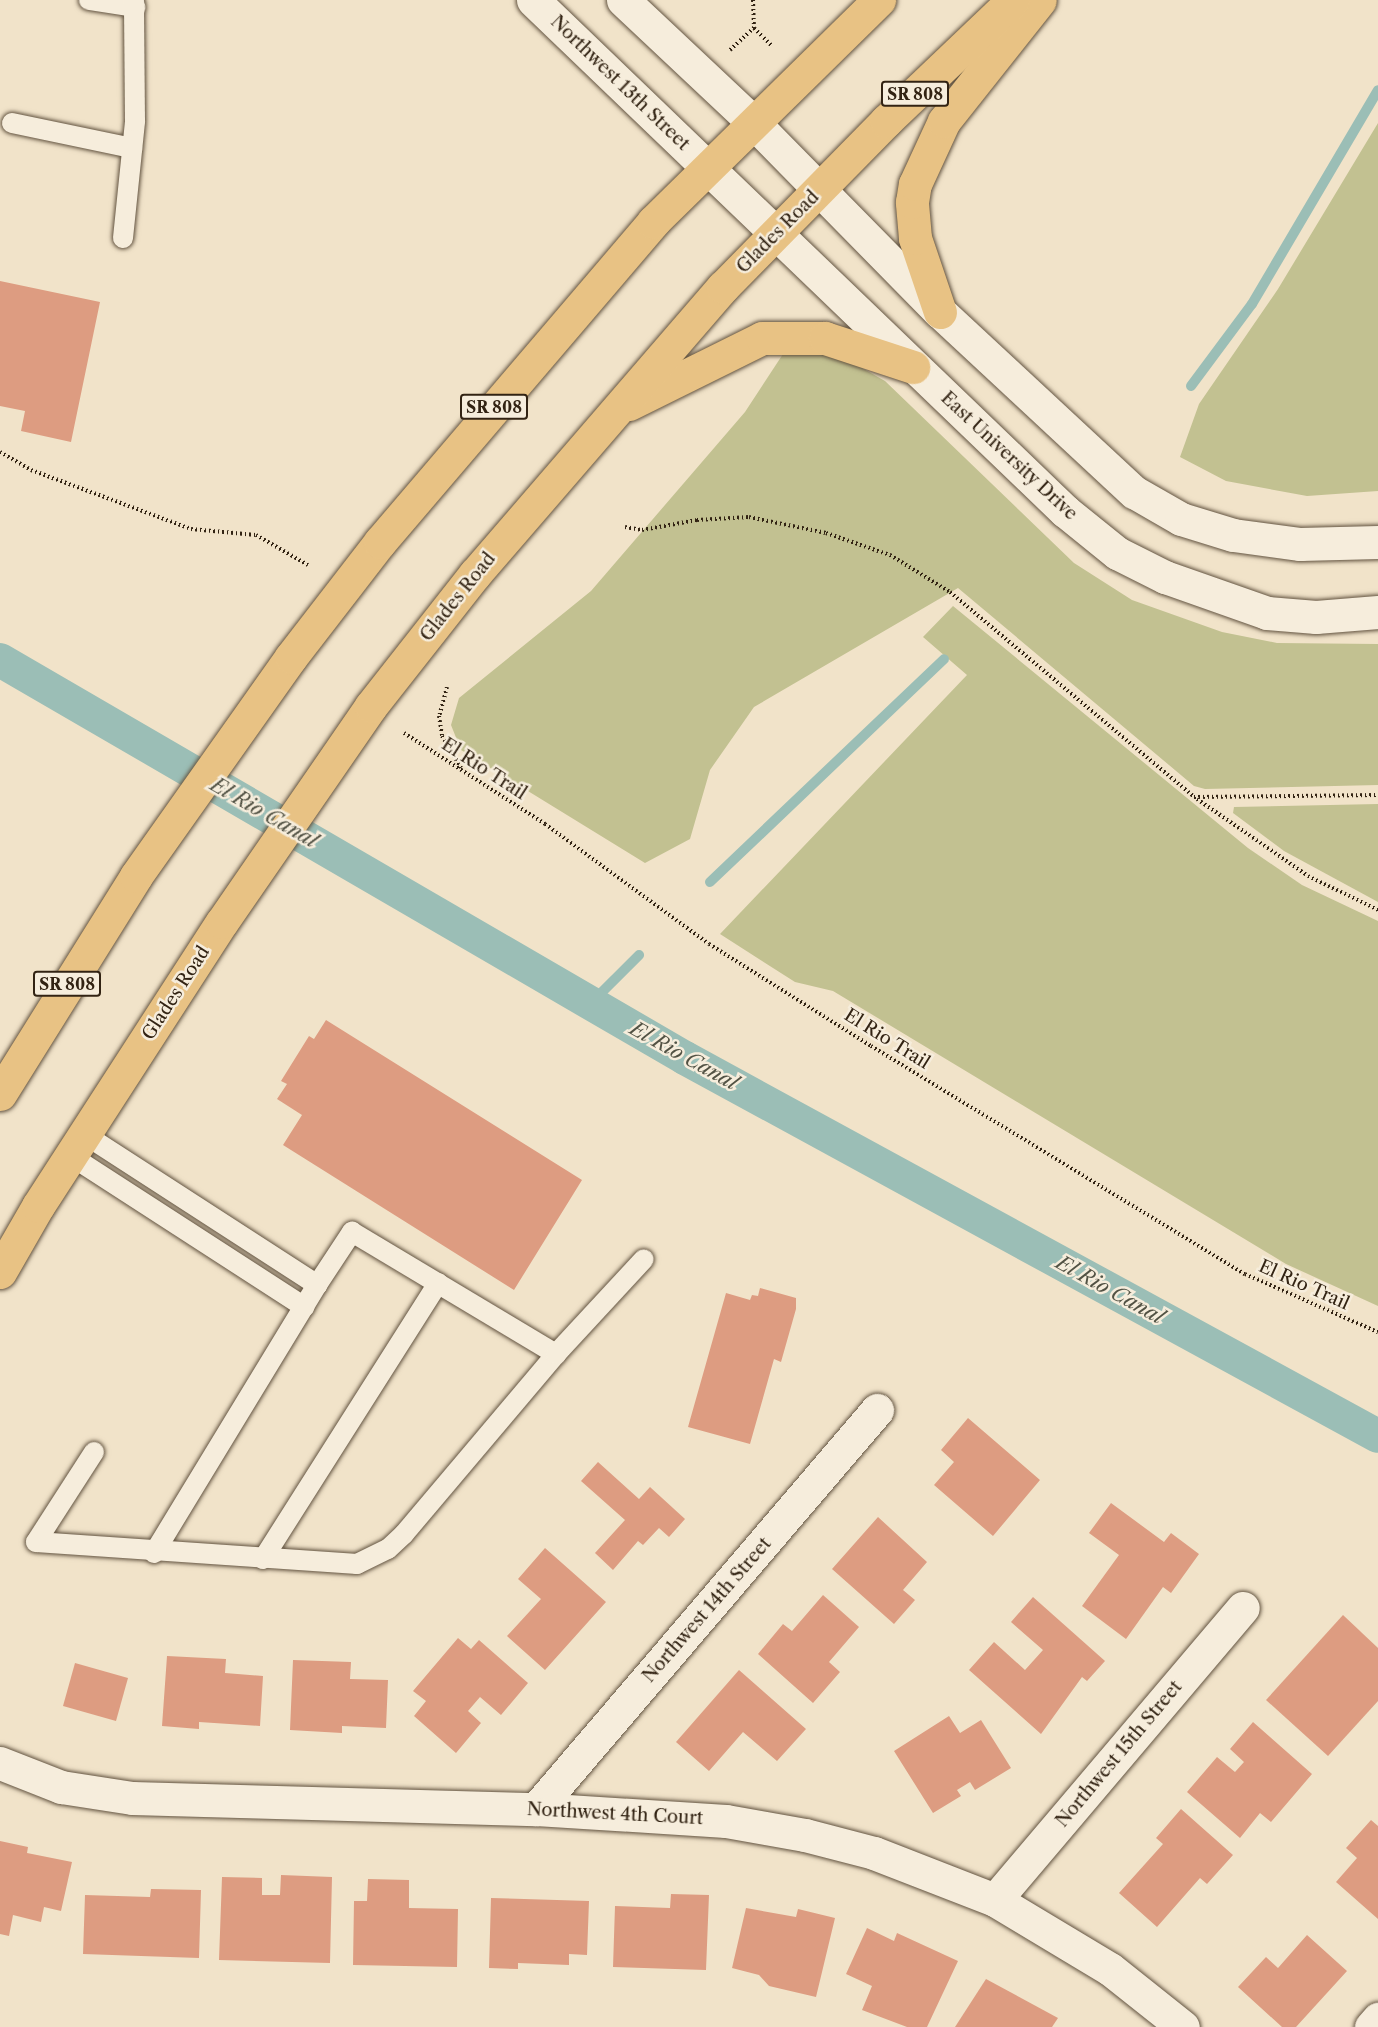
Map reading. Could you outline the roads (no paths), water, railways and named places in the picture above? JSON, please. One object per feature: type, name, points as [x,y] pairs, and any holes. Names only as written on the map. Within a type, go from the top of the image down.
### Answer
[{"type":"main road","name":"SR 808","points":[[0,1094],[136,876],[291,657],[380,542],[652,222],[752,121],[879,0]]},
{"type":"main road","name":"Glades Road","points":[[0,1272],[78,1145],[222,922],[371,706],[609,415],[723,287],[1013,0]]},
{"type":"main road","points":[[940,312],[915,238],[912,202],[915,184],[944,121],[1040,0]]},
{"type":"main road","points":[[609,415],[762,338],[825,338],[913,367]]},
{"type":"street","name":"Northwest 13th Street","points":[[533,0],[707,166]]},
{"type":"street","points":[[623,0],[752,121],[940,312],[1134,492],[1181,519],[1233,535],[1300,544],[1378,542]]},
{"type":"street","name":"East University Drive","points":[[707,166],[776,236],[1065,511],[1117,553],[1165,578],[1268,613],[1316,617],[1378,612]]},
{"type":"street","name":"Northwest 14th Street","points":[[536,1809],[877,1410]]},
{"type":"street","name":"Northwest 15th Street","points":[[995,1900],[1244,1608]]},
{"type":"street","name":"Northwest 4th Court","points":[[0,1763],[62,1787],[120,1797],[536,1809],[726,1821],[805,1834],[885,1857],[995,1900],[1110,1969],[1183,2027]]},
{"type":"street","points":[[1371,2027],[1378,2019]]},
{"type":"lane","points":[[89,0],[134,4],[132,148],[123,238]]},
{"type":"lane","points":[[12,123],[132,148]]},
{"type":"lane","points":[[78,1145],[317,1285]]},
{"type":"lane","points":[[78,1145],[304,1307]]},
{"type":"lane","points":[[154,1553],[317,1285],[352,1232],[556,1354]]},
{"type":"lane","points":[[94,1452],[36,1542],[154,1553],[357,1564],[388,1549],[556,1354],[644,1259]]},
{"type":"lane","points":[[263,1559],[438,1283]]},
{"type":"waterway","points":[[1191,386],[1252,304],[1378,90]]},
{"type":"waterway","points":[[710,882],[944,659]]},
{"type":"waterway","name":"El Rio Canal","points":[[0,660],[685,1058],[1378,1436]]},
{"type":"waterway","points":[[591,1003],[639,955]]}]
